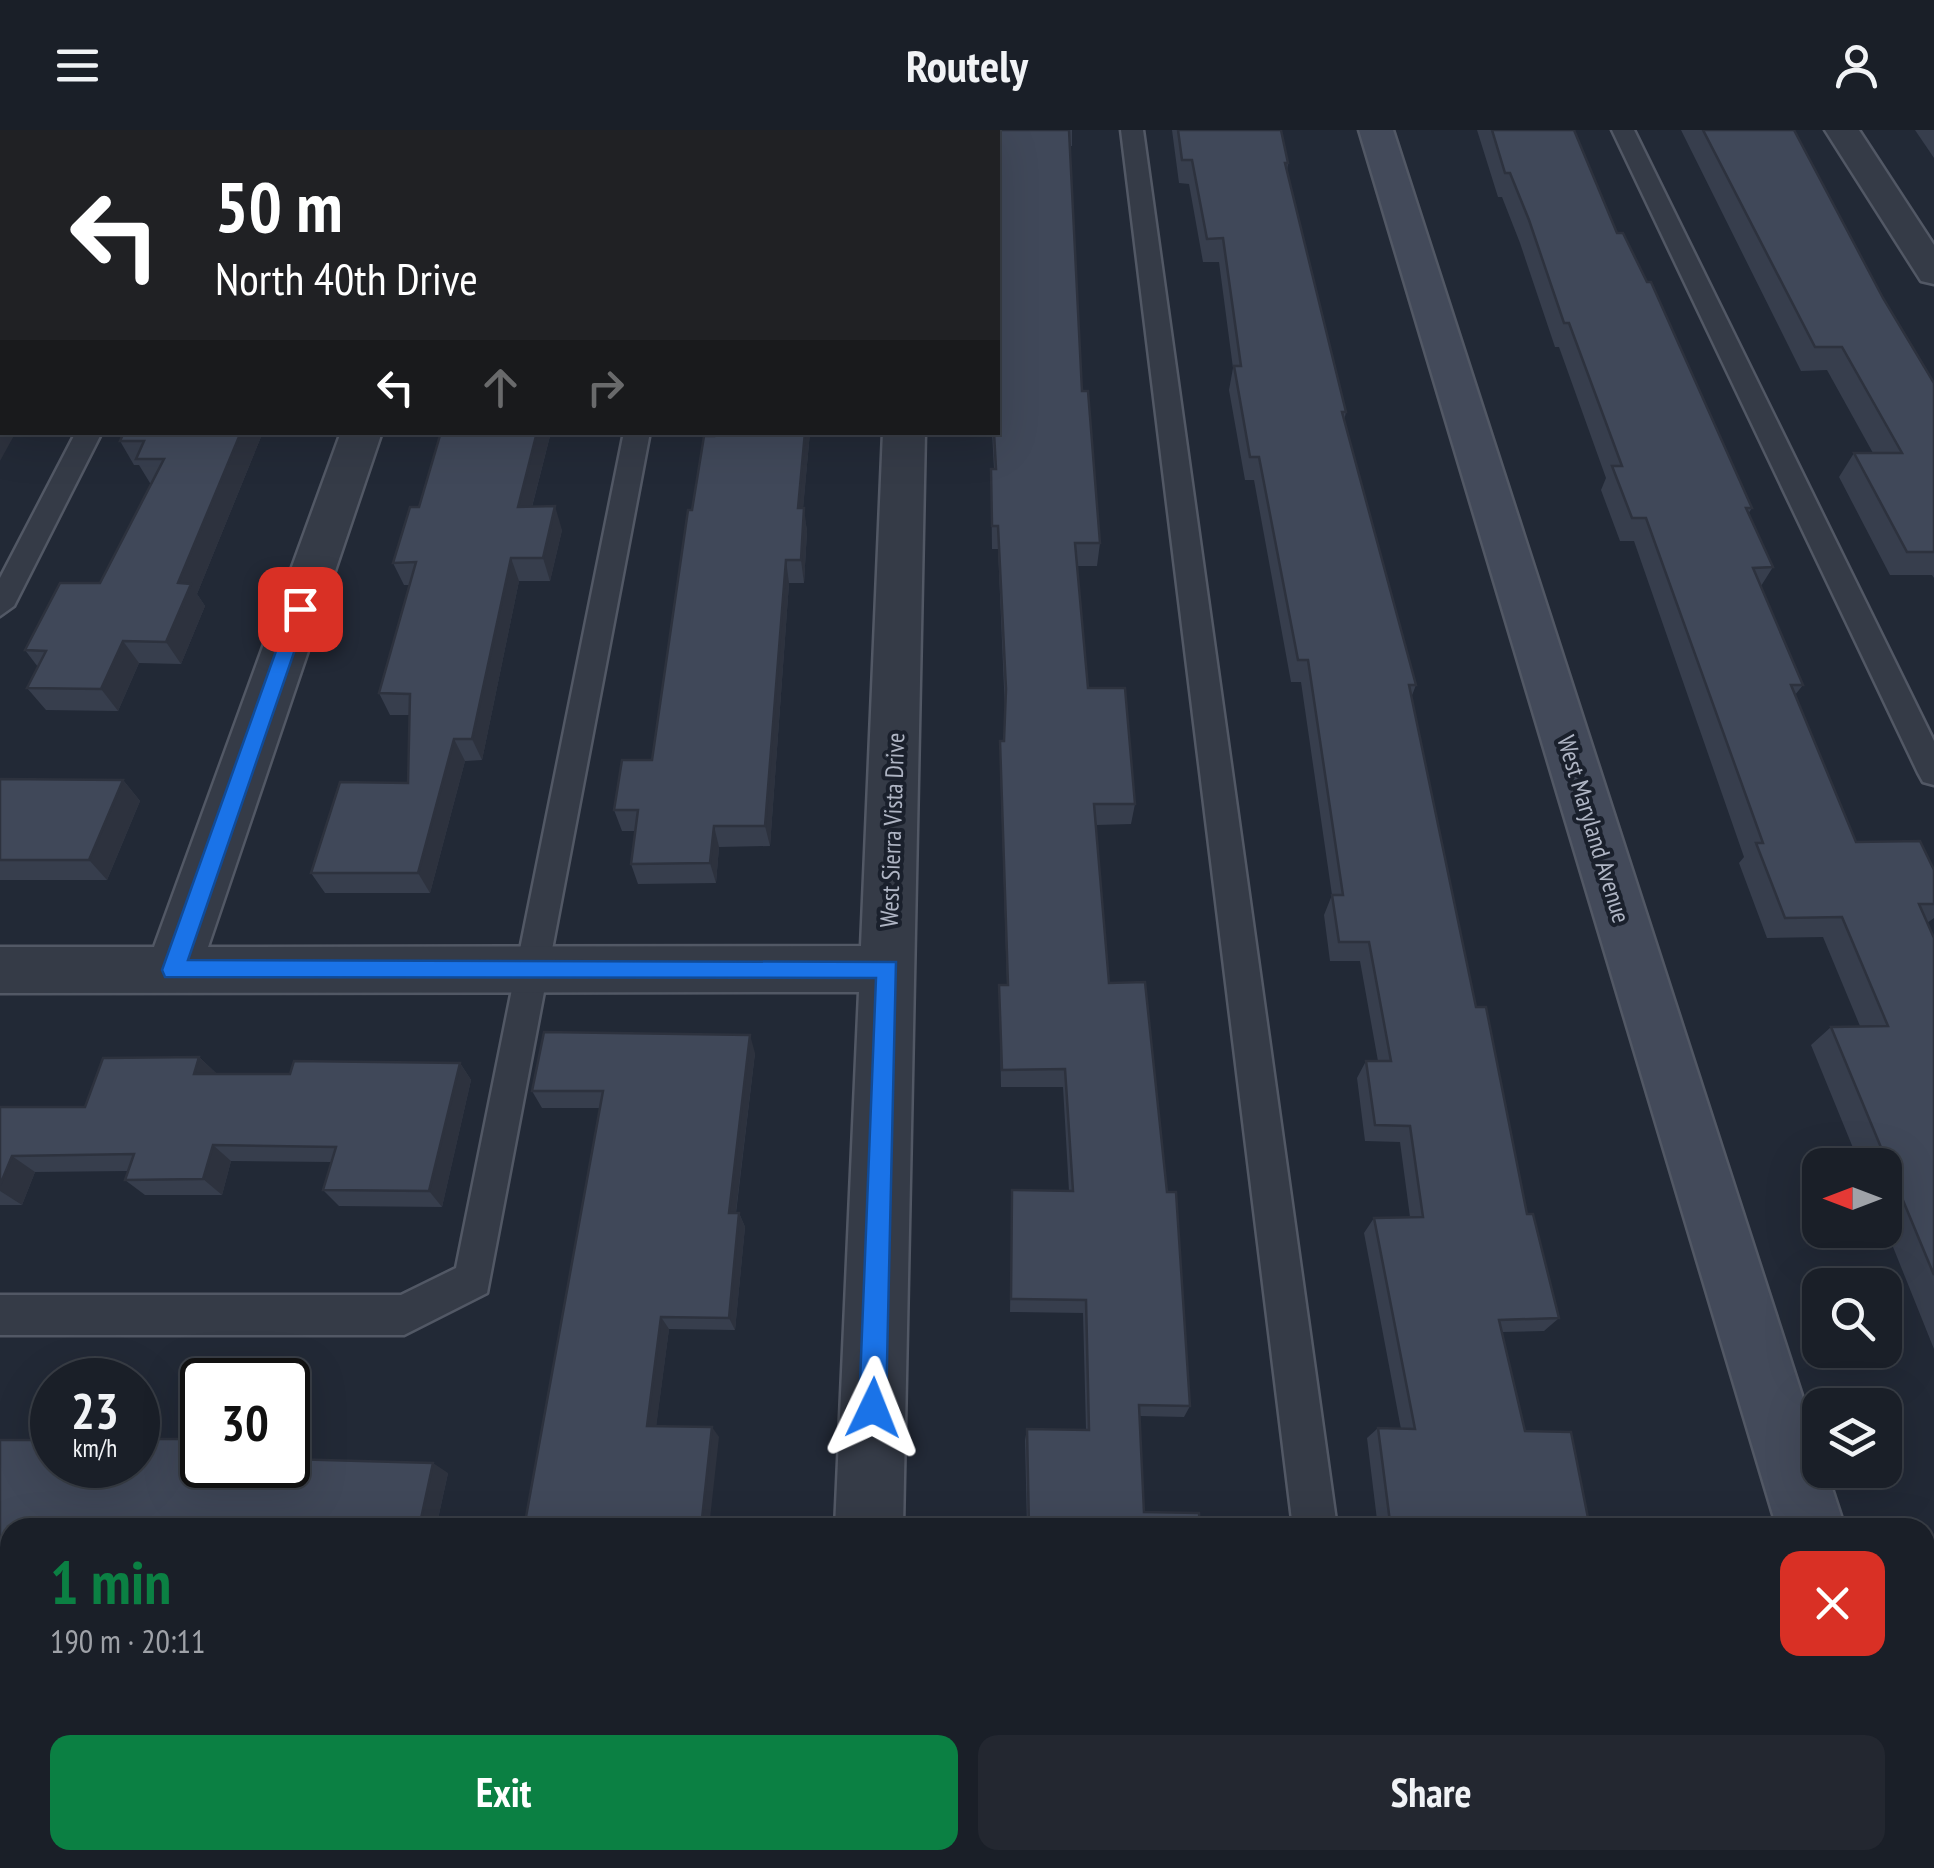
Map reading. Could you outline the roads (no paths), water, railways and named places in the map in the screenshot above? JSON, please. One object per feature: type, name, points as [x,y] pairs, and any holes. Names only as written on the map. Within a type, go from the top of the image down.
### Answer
[{"type":"street","name":"West Maryland Avenue","points":[[1376,130],[1808,1518]]},
{"type":"street","points":[[1842,130],[1934,273]]},
{"type":"street","points":[[173,970],[361,435]]},
{"type":"street","name":"West Sierra Vista Drive","points":[[869,1518],[904,435]]},
{"type":"street","points":[[0,970],[888,968]]},
{"type":"lane","points":[[1132,130],[1314,1518]]},
{"type":"lane","points":[[1623,130],[1934,773]]},
{"type":"lane","points":[[0,606],[87,435]]},
{"type":"lane","points":[[0,1315],[404,1315],[473,1280],[637,435]]}]
